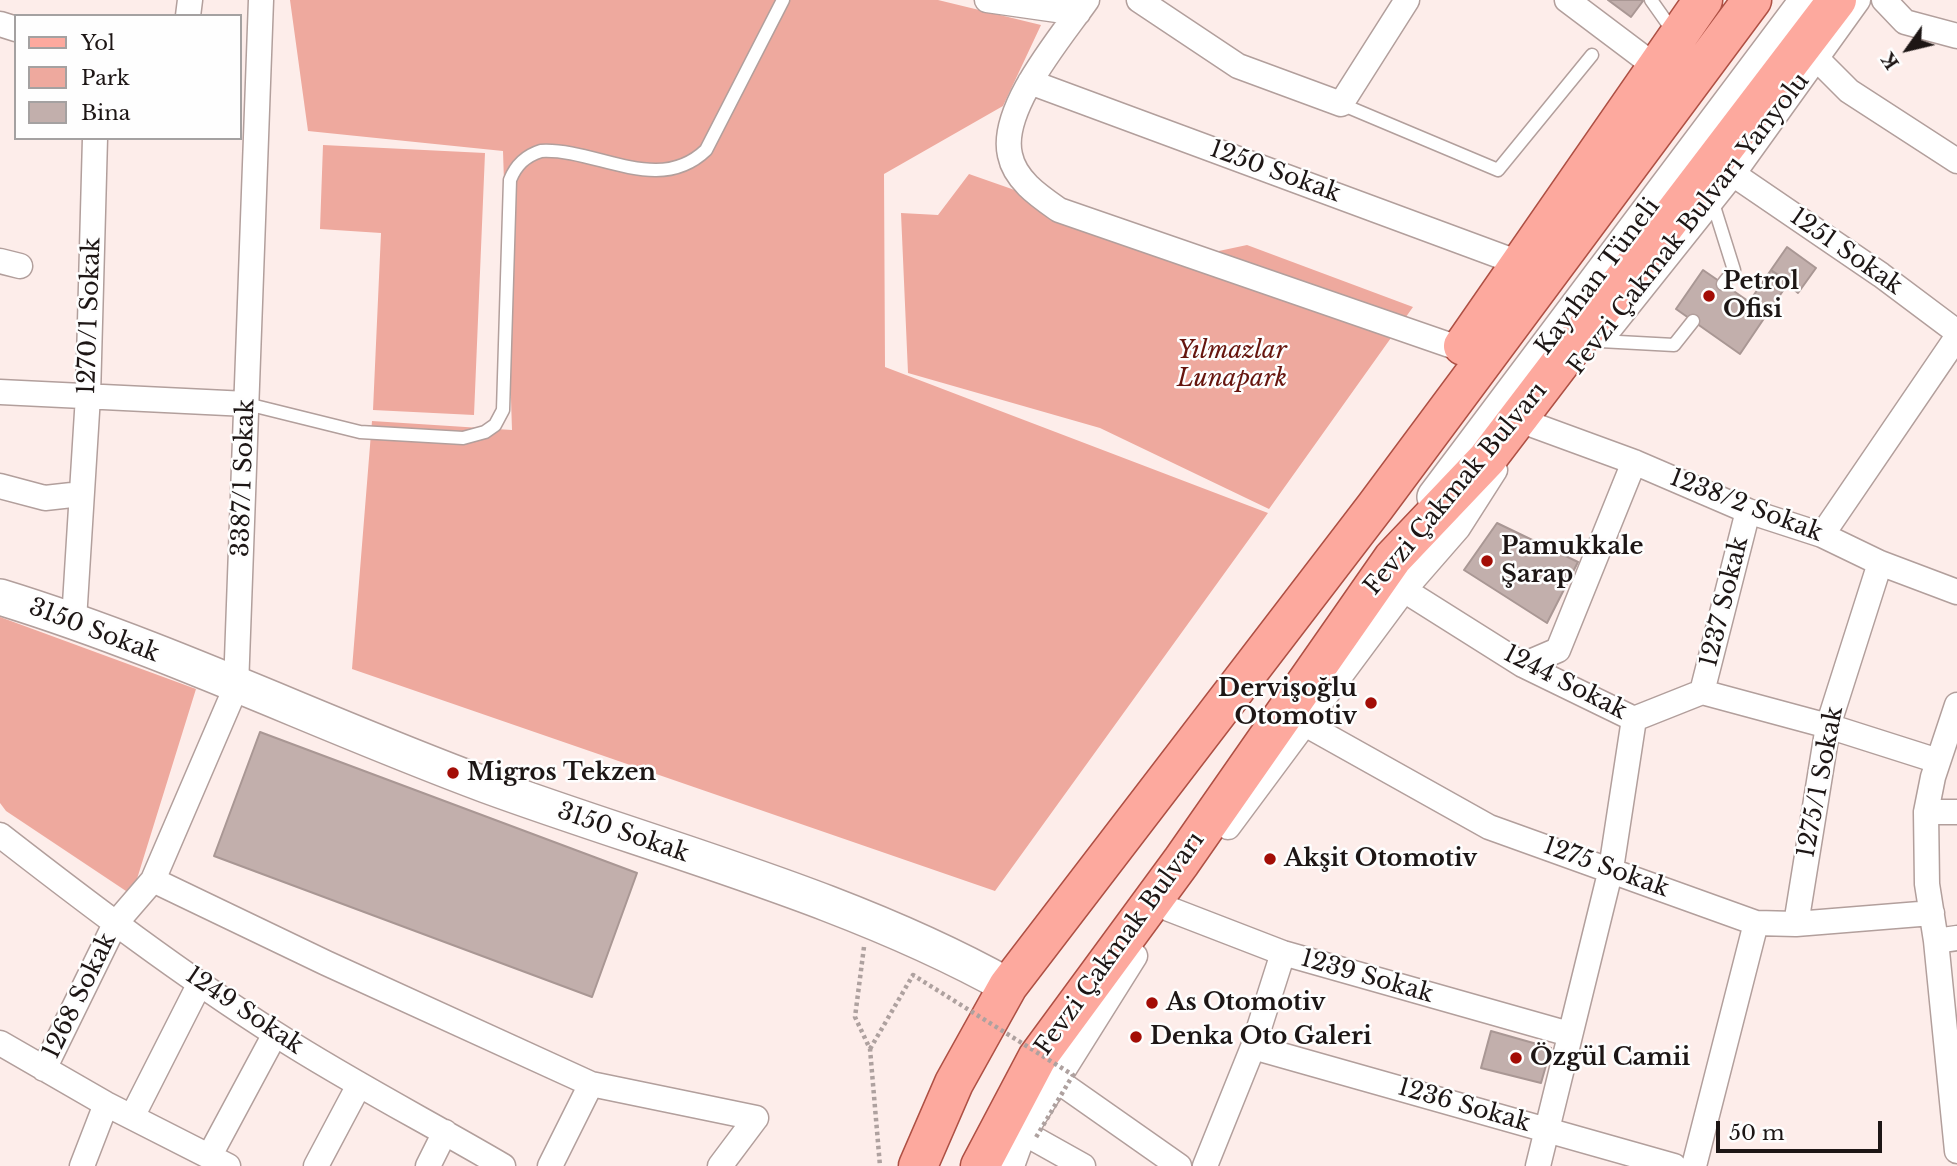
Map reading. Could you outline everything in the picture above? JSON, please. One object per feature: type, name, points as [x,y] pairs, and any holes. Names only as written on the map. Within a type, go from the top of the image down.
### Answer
[{"type":"main road","points":[[893,1166],[914,1118],[999,981],[1461,349],[1703,0]]},
{"type":"main road","name":"Fevzi Çakmak Bulvarı","points":[[918,1166],[999,981],[1375,507],[1752,0]]},
{"type":"main road","name":"Kayıhan Tüneli","points":[[1398,574],[1462,457],[1808,0]]},
{"type":"main road","name":"Fevzi Çakmak Bulvarı","points":[[980,1166],[1037,1058],[1181,862],[1837,0]]},
{"type":"main road","name":"3150 Sokak","points":[[0,597],[74,620],[410,757],[565,814],[767,882],[925,945],[999,981]]},
{"type":"main road","points":[[914,1118],[954,1083]]},
{"type":"street","name":"3387/1 Sokak","points":[[115,924],[153,880],[236,687],[247,404],[248,89],[261,0]]},
{"type":"street","points":[[987,0],[1083,6]]},
{"type":"street","points":[[1139,0],[1238,66],[1341,104],[1407,0]]},
{"type":"street","points":[[1567,0],[1666,52]]},
{"type":"street","name":"Fevzi Çakmak Bulvarı Yanyolu","points":[[1012,1166],[1030,1136],[1055,1079],[1117,981],[1305,724],[1398,574],[1458,528],[1496,468],[1534,425],[1733,174],[1858,0]]},
{"type":"street","points":[[1884,0],[1905,22],[1957,36]]},
{"type":"street","points":[[1083,6],[1030,82],[1008,139],[1010,158],[1022,180],[1059,210],[1461,349]]},
{"type":"street","points":[[1816,60],[1849,90],[1957,162]]},
{"type":"street","name":"1250 Sokak","points":[[1030,82],[1519,262]]},
{"type":"street","name":"1270/1 Sokak","points":[[74,620],[88,396],[94,140]]},
{"type":"street","name":"1251 Sokak","points":[[1733,174],[1881,275],[1957,334]]},
{"type":"street","points":[[1822,535],[1957,334]]},
{"type":"street","points":[[0,392],[247,404]]},
{"type":"street","name":"1238/2 Sokak","points":[[1534,425],[1634,462],[1748,511],[1822,535],[1880,563],[1957,592]]},
{"type":"street","points":[[1523,665],[1558,650],[1634,462]]},
{"type":"street","points":[[0,486],[45,498],[80,494]]},
{"type":"street","name":"1237 Sokak","points":[[1702,692],[1748,511]]},
{"type":"street","name":"1275/1 Sokak","points":[[1796,924],[1828,726],[1880,563]]},
{"type":"street","name":"1244 Sokak","points":[[1398,574],[1523,665],[1634,719],[1702,692]]},
{"type":"street","points":[[1702,692],[1828,726],[1938,761]]},
{"type":"street","points":[[1957,705],[1938,761],[1926,812],[1927,884],[1932,913],[1947,940],[1957,1151]]},
{"type":"street","points":[[1538,1166],[1611,869],[1634,719]]},
{"type":"street","name":"1275 Sokak","points":[[1305,724],[1489,827],[1756,923],[1796,924],[1932,913]]},
{"type":"street","points":[[1926,812],[1957,812]]},
{"type":"street","name":"1249 Sokak","points":[[0,835],[115,924],[275,1034],[503,1166]]},
{"type":"street","points":[[153,880],[326,963],[591,1084],[756,1118],[720,1166]]},
{"type":"street","name":"1239 Sokak","points":[[1168,909],[1283,953],[1569,1034]]},
{"type":"street","points":[[1695,1166],[1756,923]]},
{"type":"street","name":"1268 Sokak","points":[[44,1069],[115,924]]},
{"type":"street","points":[[1205,1166],[1254,1047],[1283,953]]},
{"type":"street","points":[[132,1117],[200,983]]},
{"type":"street","points":[[0,1043],[106,1104],[219,1161],[275,1034]]},
{"type":"street","name":"1236 Sokak","points":[[1254,1047],[1674,1166]]},
{"type":"street","points":[[1055,1079],[1180,1166]]},
{"type":"street","points":[[550,1166],[591,1084]]},
{"type":"street","points":[[316,1166],[359,1085]]},
{"type":"street","points":[[82,1166],[106,1104]]},
{"type":"street","points":[[428,1166],[445,1132]]},
{"type":"street","points":[[1030,1136],[1083,1166]]},
{"type":"lane","points":[[247,404],[360,432],[463,438],[485,432],[495,425],[503,410],[510,180],[513,171],[525,158],[541,151],[653,172],[674,170],[696,160],[706,150],[783,0]]},
{"type":"lane","points":[[1651,0],[1666,52]]},
{"type":"lane","points":[[1341,104],[1498,170],[1592,55]]},
{"type":"lane","points":[[1712,200],[1734,270],[1723,284]]},
{"type":"lane","points":[[1600,341],[1674,345],[1693,321]]},
{"type":"path","points":[[867,922],[855,1017],[870,1049],[880,1166]]},
{"type":"path","points":[[870,1049],[913,975],[1073,1075],[1030,1136]]},
{"type":"green space","points":[[290,0],[938,0],[1041,25],[1003,106],[884,174],[885,367],[1268,513],[995,891],[352,669],[372,421],[512,430],[503,151],[308,131]]},
{"type":"green space","points":[[323,145],[485,153],[474,415],[373,410],[381,233],[320,229]]},
{"type":"green space","name":"Yılmazlar Lunapark","points":[[969,174],[1200,255],[1247,245],[1413,307],[1269,509],[1100,428],[908,373],[901,213],[938,215]]},
{"type":"green space","points":[[0,617],[196,689],[132,895],[6,811],[0,803]]},
{"type":"building","points":[[1608,0],[1641,0],[1643,1],[1631,17]]},
{"type":"building","points":[[1787,247],[1816,268],[1798,293],[1771,270]]},
{"type":"building","points":[[1703,270],[1767,314],[1740,354],[1676,309]]},
{"type":"building","points":[[1771,270],[1789,282],[1767,314],[1749,302]]},
{"type":"building","points":[[1497,523],[1578,562],[1547,623],[1464,570]]},
{"type":"building","points":[[260,732],[637,873],[592,997],[214,856]]},
{"type":"building","name":"Özgül Camii","points":[[1491,1031],[1551,1048],[1541,1083],[1481,1068]]},
{"type":"place","name":"Petrol Ofisi","points":[[1709,296]]},
{"type":"place","name":"Pamukkale Şarap","points":[[1487,561]]},
{"type":"place","name":"Dervişoğlu Otomotiv","points":[[1371,703]]},
{"type":"place","name":"Migros Tekzen","points":[[453,773]]},
{"type":"place","name":"Akşit Otomotiv","points":[[1270,859]]},
{"type":"place","name":"As Otomotiv","points":[[1152,1003]]},
{"type":"place","name":"Denka Oto Galeri","points":[[1136,1037]]},
{"type":"place","name":"Özgül Camii","points":[[1516,1058]]}]
